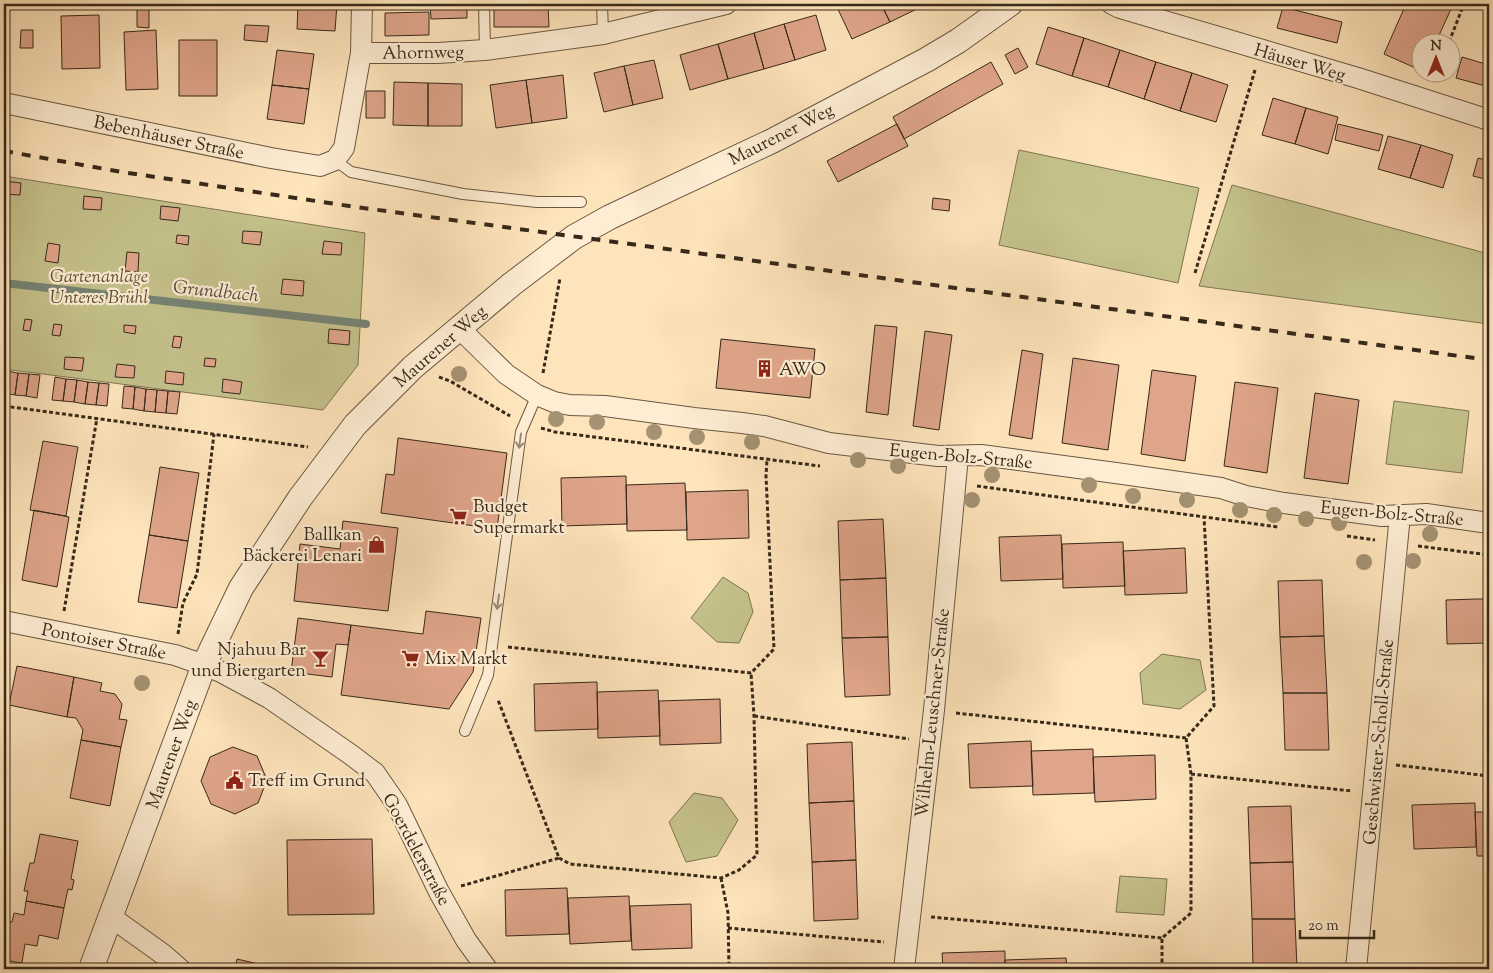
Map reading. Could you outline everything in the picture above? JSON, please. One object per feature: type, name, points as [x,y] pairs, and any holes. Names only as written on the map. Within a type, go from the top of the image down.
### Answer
[{"type":"street","name":"Ahornweg","points":[[335,160],[344,148],[361,53],[362,4]]},
{"type":"street","name":"Ahornweg","points":[[361,53],[438,53],[485,50],[603,34],[726,4]]},
{"type":"street","name":"Maurener Weg","points":[[91,969],[204,665],[242,588],[300,498],[355,425],[413,367],[512,284],[574,237],[610,217],[772,141],[926,60],[958,41],[1010,4]]},
{"type":"street","name":"Häuser Weg","points":[[1112,4],[1489,120]]},
{"type":"street","name":"Bebenhäuser Straße","points":[[4,103],[271,158],[320,166],[335,160]]},
{"type":"street","name":"Eugen-Bolz-Straße","points":[[459,328],[506,374],[536,396],[554,402],[742,422],[829,443],[938,456],[981,455],[1212,486],[1246,496],[1382,516],[1426,514],[1489,523]]},
{"type":"street","name":"Wilhelm-Leuschner-Straße","points":[[904,969],[934,710],[958,456]]},
{"type":"street","name":"Geschwister-Scholl-Straße","points":[[1356,969],[1400,515]]},
{"type":"street","name":"Pontoiser Straße","points":[[4,621],[175,655],[204,665]]},
{"type":"street","name":"Goerdelerstraße","points":[[204,665],[269,698],[375,773],[397,805],[439,892],[466,940],[488,969]]},
{"type":"street","points":[[110,917],[164,955],[180,969]]},
{"type":"lane","name":"Ahornweg","points":[[484,4],[485,50]]},
{"type":"lane","points":[[602,4],[603,34]]},
{"type":"lane","points":[[335,160],[351,172],[463,194],[537,202],[580,202]]},
{"type":"lane","points":[[465,732],[488,675],[521,432],[536,396]]},
{"type":"path","points":[[1453,32],[1464,4]]},
{"type":"path","points":[[1194,273],[1261,50]]},
{"type":"path","points":[[536,396],[542,376],[561,275],[554,251]]},
{"type":"path","points":[[4,406],[336,450]]},
{"type":"path","points":[[60,631],[98,418]]},
{"type":"path","points":[[175,655],[183,603],[197,574],[214,434]]},
{"type":"path","points":[[488,675],[559,858],[570,864],[721,878],[740,870],[757,854],[754,716],[751,673],[774,649],[766,476],[767,459]]},
{"type":"path","points":[[910,915],[1162,938],[1191,913],[1191,774],[1186,738],[1214,706],[1204,517]]},
{"type":"path","points":[[493,645],[751,673]]},
{"type":"path","points":[[934,710],[1186,738]]},
{"type":"path","points":[[754,716],[930,742]]},
{"type":"path","points":[[1376,763],[1489,776]]},
{"type":"path","points":[[1191,774],[1373,793]]},
{"type":"path","points":[[439,892],[559,858]]},
{"type":"path","points":[[721,878],[728,913],[728,969]]},
{"type":"path","points":[[728,928],[907,944]]},
{"type":"path","points":[[1162,938],[1162,969]]},
{"type":"green space","points":[[1019,150],[1199,188],[1178,283],[999,245]]},
{"type":"green space","name":"Gartenanlage Unteres Brühl","points":[[4,176],[365,233],[358,365],[323,410],[4,369]]},
{"type":"green space","points":[[1232,185],[1489,254],[1489,324],[1199,286]]},
{"type":"green space","points":[[1394,401],[1469,411],[1462,473],[1386,464]]},
{"type":"green space","points":[[723,577],[748,593],[753,612],[739,643],[717,642],[691,618]]},
{"type":"green space","points":[[1162,654],[1200,660],[1206,690],[1180,709],[1143,704],[1140,673]]},
{"type":"green space","points":[[694,793],[722,798],[738,820],[717,856],[686,862],[669,822]]},
{"type":"green space","points":[[1120,876],[1167,879],[1164,915],[1116,912]]},
{"type":"building","points":[[298,4],[337,4],[335,31],[297,29]]},
{"type":"building","points":[[430,4],[467,4],[467,18],[431,19]]},
{"type":"building","points":[[494,4],[548,4],[549,27],[494,27]]},
{"type":"building","points":[[881,4],[890,22],[852,39],[836,5]]},
{"type":"building","points":[[881,4],[927,4],[890,22]]},
{"type":"building","points":[[1406,4],[1439,4],[1451,9],[1441,32],[1410,32],[1410,66],[1384,54]]},
{"type":"building","points":[[1283,7],[1342,22],[1337,43],[1277,28]]},
{"type":"building","points":[[137,9],[149,9],[149,28],[137,27]]},
{"type":"building","points":[[429,12],[429,35],[385,36],[385,13]]},
{"type":"building","points":[[99,15],[100,68],[62,69],[61,16]]},
{"type":"building","points":[[816,15],[826,50],[795,60],[784,24]]},
{"type":"building","points":[[784,24],[795,60],[764,69],[754,33]]},
{"type":"building","points":[[245,25],[269,26],[267,42],[244,40]]},
{"type":"building","points":[[1048,27],[1084,38],[1072,76],[1036,64]]},
{"type":"building","points":[[21,30],[33,30],[33,48],[20,48]]},
{"type":"building","points":[[156,30],[158,89],[126,90],[124,32]]},
{"type":"building","points":[[754,33],[764,69],[728,79],[718,44]]},
{"type":"building","points":[[1084,38],[1120,50],[1108,87],[1072,76]]},
{"type":"building","points":[[179,40],[217,40],[217,96],[179,96]]},
{"type":"building","points":[[718,44],[728,79],[690,90],[680,55]]},
{"type":"building","points":[[1018,48],[1028,67],[1015,74],[1005,55]]},
{"type":"building","points":[[277,50],[314,54],[309,89],[272,85]]},
{"type":"building","points":[[1120,50],[1156,62],[1144,99],[1108,87]]},
{"type":"building","points":[[1462,57],[1489,65],[1489,87],[1460,79]]},
{"type":"building","points":[[654,60],[663,98],[633,105],[624,66]]},
{"type":"building","points":[[991,62],[1003,84],[904,139],[893,117]]},
{"type":"building","points":[[1156,62],[1192,73],[1180,111],[1144,99]]},
{"type":"building","points":[[624,66],[633,105],[604,112],[594,73]]},
{"type":"building","points":[[1192,73],[1228,85],[1216,122],[1180,111]]},
{"type":"building","points":[[563,75],[567,118],[532,123],[526,80]]},
{"type":"building","points":[[526,80],[532,123],[496,128],[490,85]]},
{"type":"building","points":[[394,82],[428,83],[428,126],[393,125]]},
{"type":"building","points":[[428,83],[462,84],[462,126],[428,126]]},
{"type":"building","points":[[272,85],[309,89],[304,124],[267,119]]},
{"type":"building","points":[[366,91],[385,91],[385,118],[366,118]]},
{"type":"building","points":[[1273,98],[1306,108],[1295,144],[1262,135]]},
{"type":"building","points":[[1306,108],[1338,117],[1328,154],[1295,144]]},
{"type":"building","points":[[897,124],[908,146],[838,182],[827,161]]},
{"type":"building","points":[[1338,124],[1383,135],[1379,151],[1335,140]]},
{"type":"building","points":[[1388,136],[1421,145],[1410,178],[1378,169]]},
{"type":"building","points":[[1421,145],[1453,155],[1443,188],[1410,178]]},
{"type":"building","points":[[1478,158],[1489,161],[1489,180],[1473,176]]},
{"type":"building","points":[[4,181],[21,183],[20,195],[4,194]]},
{"type":"building","points":[[84,196],[102,198],[101,210],[83,209]]},
{"type":"building","points":[[933,198],[950,200],[949,211],[932,209]]},
{"type":"building","points":[[161,206],[180,208],[178,221],[160,219]]},
{"type":"building","points":[[243,231],[262,232],[260,245],[242,243]]},
{"type":"building","points":[[177,235],[189,236],[188,245],[176,243]]},
{"type":"building","points":[[324,241],[342,243],[341,255],[322,254]]},
{"type":"building","points":[[48,243],[60,245],[58,263],[45,261]]},
{"type":"building","points":[[127,252],[139,253],[138,272],[125,271]]},
{"type":"building","points":[[283,279],[304,281],[303,296],[281,294]]},
{"type":"building","points":[[25,319],[32,320],[30,331],[23,330]]},
{"type":"building","points":[[54,324],[62,325],[60,336],[52,335]]},
{"type":"building","points":[[124,325],[136,326],[135,334],[124,332]]},
{"type":"building","points":[[875,325],[897,327],[888,415],[866,412]]},
{"type":"building","points":[[329,329],[350,331],[349,345],[328,343]]},
{"type":"building","points":[[925,331],[952,335],[939,430],[913,426]]},
{"type":"building","points":[[174,336],[182,337],[180,348],[172,347]]},
{"type":"building","name":"AWO","points":[[721,339],[815,349],[810,398],[716,388]]},
{"type":"building","points":[[1022,350],[1043,354],[1032,439],[1009,435]]},
{"type":"building","points":[[65,357],[84,358],[82,371],[64,369]]},
{"type":"building","points":[[205,358],[216,359],[215,367],[204,366]]},
{"type":"building","points":[[1073,358],[1119,365],[1108,450],[1062,443]]},
{"type":"building","points":[[117,364],[135,366],[134,378],[115,377]]},
{"type":"building","points":[[1152,370],[1196,376],[1185,461],[1141,454]]},
{"type":"building","points":[[7,371],[18,373],[15,395],[4,393]]},
{"type":"building","points":[[166,371],[184,373],[183,385],[165,383]]},
{"type":"building","points":[[18,373],[29,374],[26,396],[15,395]]},
{"type":"building","points":[[29,374],[40,375],[37,398],[26,396]]},
{"type":"building","points":[[55,377],[66,379],[63,401],[52,400]]},
{"type":"building","points":[[66,379],[77,380],[74,402],[63,401]]},
{"type":"building","points":[[223,379],[242,382],[240,394],[222,392]]},
{"type":"building","points":[[77,380],[88,382],[85,404],[74,402]]},
{"type":"building","points":[[88,382],[99,383],[96,405],[85,404]]},
{"type":"building","points":[[1235,382],[1278,388],[1267,473],[1224,466]]},
{"type":"building","points":[[99,383],[109,384],[107,406],[96,405]]},
{"type":"building","points":[[124,386],[135,387],[133,409],[122,408]]},
{"type":"building","points":[[135,387],[146,389],[144,411],[133,409]]},
{"type":"building","points":[[146,389],[157,390],[155,412],[144,411]]},
{"type":"building","points":[[157,390],[168,391],[166,413],[155,412]]},
{"type":"building","points":[[168,391],[180,392],[177,414],[166,413]]},
{"type":"building","points":[[1315,393],[1359,400],[1348,484],[1304,478]]},
{"type":"building","points":[[398,438],[507,453],[497,529],[381,513],[386,474],[394,475]]},
{"type":"building","points":[[43,441],[78,447],[66,516],[30,510]]},
{"type":"building","points":[[160,467],[199,473],[188,541],[149,535]]},
{"type":"building","points":[[626,476],[627,524],[562,526],[561,478]]},
{"type":"building","points":[[685,483],[687,530],[627,531],[626,485]]},
{"type":"building","points":[[748,490],[749,538],[687,540],[686,492]]},
{"type":"building","points":[[34,510],[69,517],[57,587],[22,580]]},
{"type":"building","points":[[883,519],[886,578],[840,580],[838,521]]},
{"type":"building","points":[[343,521],[398,528],[388,611],[294,601],[300,544],[340,549]]},
{"type":"building","points":[[149,535],[188,541],[177,608],[138,602]]},
{"type":"building","points":[[1061,535],[1063,579],[1001,581],[999,537]]},
{"type":"building","points":[[1123,542],[1125,586],[1063,588],[1062,544]]},
{"type":"building","points":[[1185,548],[1187,593],[1125,595],[1123,551]]},
{"type":"building","points":[[886,578],[888,637],[842,638],[840,580]]},
{"type":"building","points":[[1322,580],[1324,636],[1280,637],[1278,581]]},
{"type":"building","points":[[1489,599],[1489,643],[1447,644],[1446,600]]},
{"type":"building","name":"Mix Markt","points":[[426,611],[481,618],[473,672],[449,709],[341,695],[351,625],[423,634]]},
{"type":"building","points":[[298,618],[351,625],[348,645],[336,644],[332,677],[291,672]]},
{"type":"building","points":[[1324,636],[1327,693],[1283,693],[1280,637]]},
{"type":"building","points":[[888,637],[890,695],[845,697],[842,638]]},
{"type":"building","points":[[17,666],[74,677],[67,717],[9,705]]},
{"type":"building","points":[[74,677],[102,683],[100,691],[115,694],[122,704],[119,719],[127,720],[121,747],[81,740],[83,730],[76,718],[67,717]]},
{"type":"building","points":[[597,682],[598,729],[535,731],[534,684]]},
{"type":"building","points":[[658,690],[660,736],[598,738],[597,692]]},
{"type":"building","points":[[1283,693],[1327,693],[1329,750],[1285,750]]},
{"type":"building","points":[[720,699],[721,743],[660,745],[659,701]]},
{"type":"building","points":[[81,740],[121,747],[110,806],[70,798]]},
{"type":"building","points":[[1031,741],[1033,786],[970,788],[968,744]]},
{"type":"building","points":[[852,742],[854,801],[809,803],[807,744]]},
{"type":"building","name":"Treff im Grund","points":[[233,747],[257,756],[267,780],[258,803],[235,814],[211,804],[201,781],[210,757]]},
{"type":"building","points":[[1093,749],[1094,793],[1033,795],[1031,751]]},
{"type":"building","points":[[1155,755],[1156,799],[1095,802],[1093,757]]},
{"type":"building","points":[[854,801],[856,860],[812,862],[809,803]]},
{"type":"building","points":[[1475,803],[1476,847],[1414,849],[1412,805]]},
{"type":"building","points":[[1291,806],[1293,862],[1250,863],[1248,807]]},
{"type":"building","points":[[1475,812],[1489,812],[1489,856],[1477,856]]},
{"type":"building","points":[[40,834],[78,841],[71,879],[74,880],[72,890],[68,889],[64,908],[26,901],[28,891],[24,891],[30,863],[34,863]]},
{"type":"building","points":[[372,839],[374,914],[288,915],[287,840]]},
{"type":"building","points":[[856,860],[858,919],[814,921],[812,862]]},
{"type":"building","points":[[1293,862],[1295,919],[1252,919],[1250,863]]},
{"type":"building","points":[[567,888],[569,934],[506,936],[505,890]]},
{"type":"building","points":[[629,896],[631,941],[570,944],[568,898]]},
{"type":"building","points":[[26,901],[64,908],[58,939],[39,935],[37,946],[25,944],[22,963],[4,960],[4,921],[12,922],[14,913],[24,915]]},
{"type":"building","points":[[691,904],[692,948],[632,950],[630,906]]},
{"type":"building","points":[[1252,919],[1295,919],[1297,969],[1253,969]]},
{"type":"building","points":[[1005,951],[1005,969],[943,969],[942,953]]},
{"type":"building","points":[[1066,958],[1067,969],[1005,969],[1005,960]]},
{"type":"building","points":[[237,959],[280,969],[235,969]]},
{"type":"building","points":[[1128,964],[1129,969],[1067,969],[1067,967]]},
{"type":"waterway","name":"Grundbach","points":[[4,283],[366,324]]},
{"type":"railway","points":[[4,151],[122,172],[356,207],[1489,360]]},
{"type":"place","name":"AWO","points":[[765,369]]},
{"type":"place","name":"Budget Supermarkt","points":[[459,516]]},
{"type":"place","name":"Ballkan Bäckerei Lenari","points":[[376,544]]},
{"type":"place","name":"Mix Markt","points":[[411,658]]},
{"type":"place","name":"Njahuu Bar und Biergarten","points":[[320,659]]},
{"type":"place","name":"Treff im Grund","points":[[234,780]]}]
